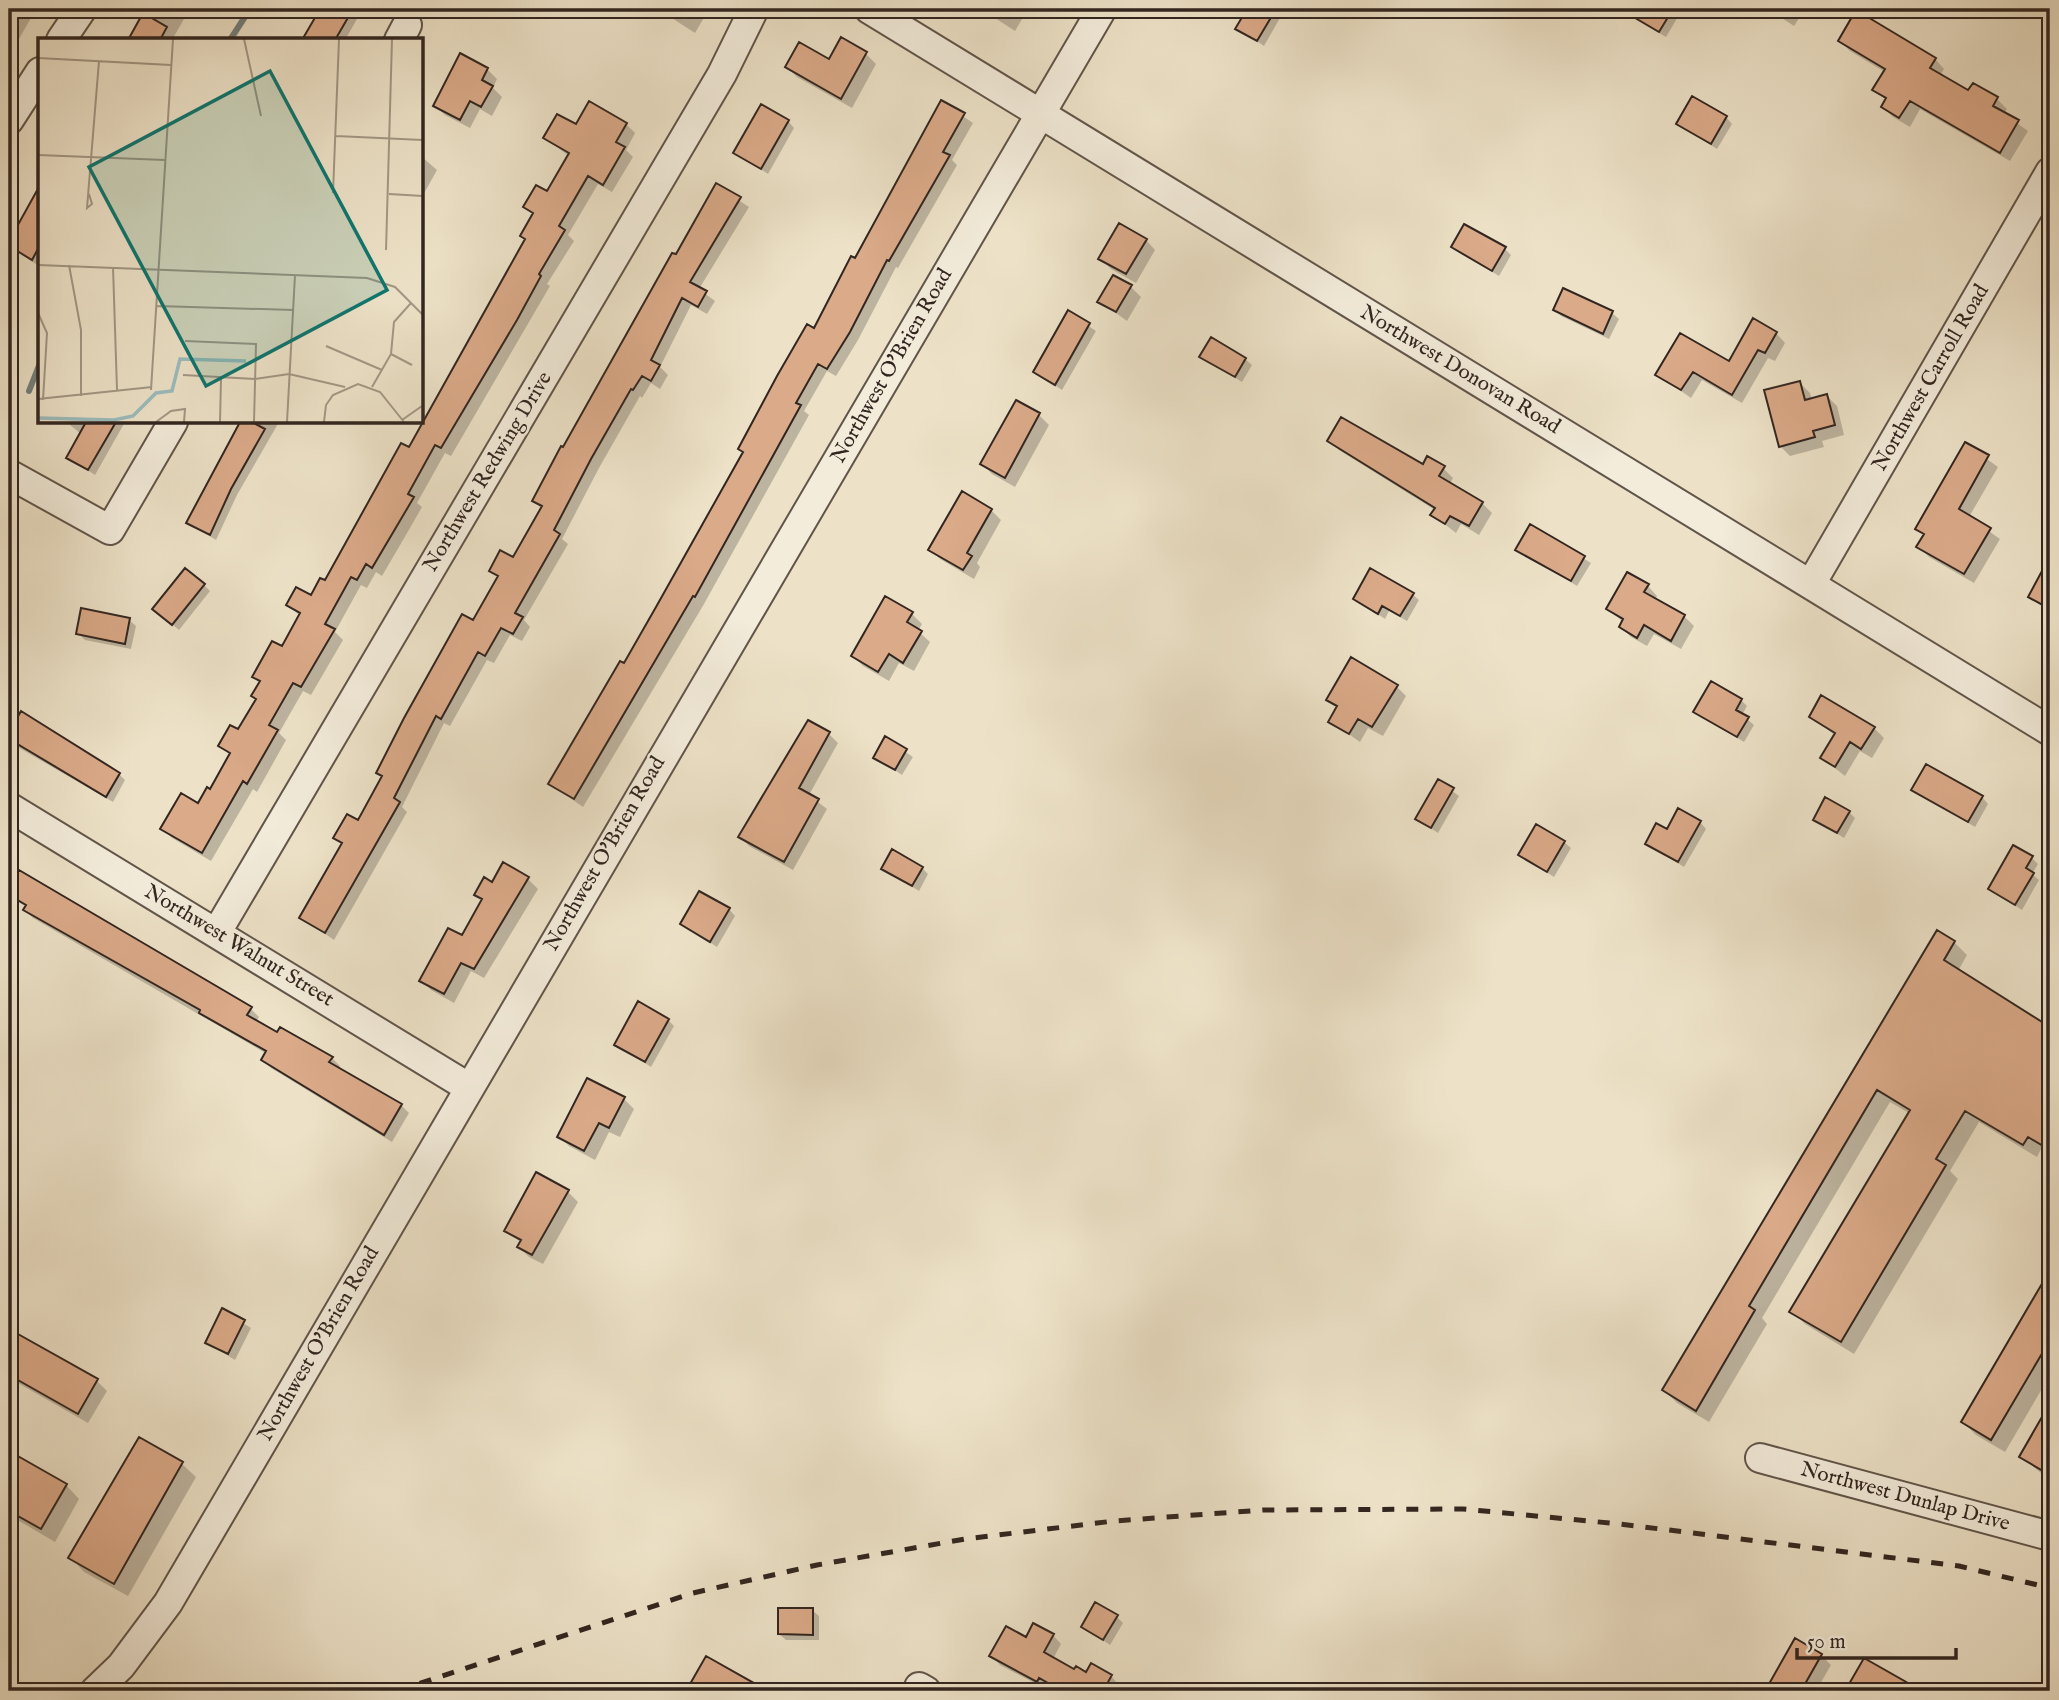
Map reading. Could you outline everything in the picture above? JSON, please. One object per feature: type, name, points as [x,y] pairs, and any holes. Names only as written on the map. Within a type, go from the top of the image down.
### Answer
[{"type":"street","points":[[62,38],[82,9]]},
{"type":"street","name":"Northwest Redwing Drive","points":[[217,932],[722,74],[754,9]]},
{"type":"street","name":"Northwest Donovan Road","points":[[869,9],[2050,731]]},
{"type":"street","name":"Northwest O'Brien Road","points":[[95,1691],[121,1666],[168,1603],[1102,9]]},
{"type":"street","points":[[9,120],[38,75]]},
{"type":"street","name":"Northwest Carroll Road","points":[[1811,584],[2050,172]]},
{"type":"street","points":[[9,474],[110,530],[172,424]]},
{"type":"street","name":"Northwest Walnut Street","points":[[9,807],[468,1087]]},
{"type":"street","name":"Northwest Dunlap Drive","points":[[1760,1458],[2050,1536]]},
{"type":"building","points":[[320,9],[353,9],[336,38],[303,38]]},
{"type":"building","points":[[1247,9],[1276,9],[1257,41],[1235,29]]},
{"type":"building","points":[[1620,9],[1673,9],[1659,32]]},
{"type":"building","points":[[1856,10],[1936,58],[1930,68],[1968,90],[1973,83],[1998,97],[1993,106],[2019,120],[2000,153],[1910,101],[1899,118],[1881,107],[1886,98],[1872,90],[1885,69],[1838,41]]},
{"type":"building","points":[[143,13],[167,27],[161,38],[129,38]]},
{"type":"building","points":[[841,37],[867,52],[841,99],[785,67],[799,42],[829,59]]},
{"type":"building","points":[[460,53],[488,68],[482,80],[493,86],[481,107],[470,101],[460,120],[433,106]]},
{"type":"building","points":[[1692,96],[1727,116],[1711,144],[1676,124]]},
{"type":"building","points":[[941,100],[965,113],[943,152],[950,155],[889,261],[887,260],[850,332],[827,369],[818,364],[796,403],[801,405],[695,597],[693,596],[574,799],[548,784],[620,661],[624,663],[743,452],[738,449],[777,376],[807,324],[814,328],[851,256],[855,258]]},
{"type":"building","points":[[589,101],[627,123],[616,142],[625,147],[603,185],[588,176],[559,226],[565,230],[539,274],[541,276],[517,320],[441,448],[435,445],[408,494],[414,497],[372,568],[366,564],[357,580],[351,577],[325,624],[335,629],[301,687],[293,683],[269,725],[278,730],[247,784],[243,781],[202,853],[160,829],[181,793],[198,803],[207,787],[210,789],[230,753],[218,746],[230,725],[238,729],[256,699],[251,696],[260,681],[252,677],[272,641],[282,646],[300,613],[286,605],[296,587],[311,595],[320,578],[325,580],[401,443],[409,447],[424,424],[525,239],[520,236],[533,213],[523,207],[536,185],[547,191],[569,153],[543,138],[557,114],[576,124]]},
{"type":"building","points":[[761,104],[789,120],[761,169],[733,153]]},
{"type":"building","points":[[716,183],[741,197],[690,282],[707,291],[698,307],[682,298],[651,360],[660,365],[651,381],[642,376],[633,390],[631,389],[554,530],[560,534],[515,613],[523,617],[513,634],[501,628],[485,656],[478,652],[441,719],[436,716],[394,798],[400,802],[325,933],[299,918],[342,843],[333,838],[347,814],[358,820],[382,776],[376,773],[462,614],[473,620],[498,576],[489,571],[500,550],[513,557],[542,506],[532,501],[561,446],[563,447],[672,253],[676,254]]},
{"type":"building","points":[[38,189],[38,249],[32,260],[9,246],[9,241]]},
{"type":"building","points":[[1119,223],[1147,239],[1126,274],[1098,259]]},
{"type":"building","points":[[1464,224],[1506,247],[1492,271],[1451,247]]},
{"type":"building","points":[[1113,275],[1132,285],[1116,312],[1097,302]]},
{"type":"building","points":[[1563,288],[1613,311],[1603,334],[1553,310]]},
{"type":"building","points":[[1068,310],[1090,323],[1055,385],[1033,372]]},
{"type":"building","points":[[1753,318],[1777,332],[1765,353],[1758,350],[1732,395],[1693,372],[1681,390],[1655,375],[1680,333],[1729,361]]},
{"type":"building","points":[[1211,337],[1246,358],[1235,377],[1199,357]]},
{"type":"building","points":[[1800,381],[1805,400],[1827,394],[1835,425],[1813,431],[1815,437],[1779,447],[1764,390]]},
{"type":"building","points":[[1016,400],[1040,413],[1005,478],[980,464]]},
{"type":"building","points":[[1341,417],[1423,464],[1427,456],[1445,466],[1439,476],[1483,502],[1469,526],[1450,516],[1445,524],[1430,515],[1435,508],[1327,441]]},
{"type":"building","points":[[85,424],[115,424],[88,470],[66,458]]},
{"type":"building","points":[[239,424],[256,424],[265,429],[231,489],[210,535],[186,523]]},
{"type":"building","points":[[1965,442],[1989,455],[1959,509],[1991,528],[1964,574],[1916,547],[1924,534],[1915,529]]},
{"type":"building","points":[[962,491],[992,509],[967,553],[972,556],[963,570],[928,550]]},
{"type":"building","points":[[1530,524],[1585,556],[1571,581],[1515,550]]},
{"type":"building","points":[[2050,556],[2050,609],[2028,597]]},
{"type":"building","points":[[185,568],[205,584],[172,625],[152,609]]},
{"type":"building","points":[[1370,568],[1414,593],[1400,616],[1382,606],[1378,614],[1353,599]]},
{"type":"building","points":[[1627,572],[1649,584],[1644,592],[1685,615],[1671,641],[1644,625],[1637,638],[1619,627],[1623,619],[1606,609]]},
{"type":"building","points":[[885,596],[913,612],[907,622],[922,631],[903,663],[889,654],[878,672],[851,656]]},
{"type":"building","points":[[81,608],[130,618],[125,644],[76,634]]},
{"type":"building","points":[[1351,657],[1398,685],[1372,727],[1358,719],[1349,734],[1328,722],[1337,706],[1326,700]]},
{"type":"building","points":[[1711,681],[1742,699],[1736,710],[1749,717],[1737,737],[1693,712]]},
{"type":"building","points":[[1821,695],[1875,727],[1861,749],[1850,742],[1835,767],[1820,758],[1835,733],[1809,717]]},
{"type":"building","points":[[21,711],[120,773],[106,797],[9,739],[9,732]]},
{"type":"building","points":[[808,720],[830,732],[799,788],[819,799],[784,862],[738,837]]},
{"type":"building","points":[[885,736],[907,749],[895,770],[873,758]]},
{"type":"building","points":[[1926,764],[1983,796],[1968,822],[1911,790]]},
{"type":"building","points":[[1438,779],[1454,788],[1431,828],[1415,819]]},
{"type":"building","points":[[1825,797],[1850,811],[1837,833],[1813,820]]},
{"type":"building","points":[[1678,808],[1701,821],[1678,862],[1645,844],[1656,823],[1667,829]]},
{"type":"building","points":[[1536,824],[1565,841],[1547,872],[1518,855]]},
{"type":"building","points":[[2013,845],[2033,856],[2026,868],[2034,873],[2015,905],[1988,889]]},
{"type":"building","points":[[892,849],[923,867],[912,886],[881,869]]},
{"type":"building","points":[[503,862],[529,877],[474,969],[461,963],[444,994],[419,981],[448,928],[462,935],[482,899],[474,895],[484,877],[492,882]]},
{"type":"building","points":[[19,870],[252,1007],[247,1015],[277,1032],[280,1027],[333,1057],[329,1062],[402,1104],[384,1135],[261,1060],[266,1051],[199,1013],[200,1010],[23,910],[26,905],[9,895],[9,887]]},
{"type":"building","points":[[699,891],[730,908],[710,942],[680,924]]},
{"type":"building","points":[[1937,930],[1955,941],[1944,960],[2050,1027],[2050,1150],[2028,1137],[2023,1145],[1965,1111],[1936,1159],[1946,1165],[1841,1342],[1789,1312],[1910,1110],[1877,1090],[1749,1306],[1755,1310],[1696,1411],[1662,1390]]},
{"type":"building","points":[[638,1001],[669,1019],[645,1062],[614,1045]]},
{"type":"building","points":[[587,1078],[625,1097],[609,1128],[599,1123],[584,1151],[557,1137]]},
{"type":"building","points":[[536,1172],[569,1190],[532,1255],[517,1247],[521,1240],[504,1231]]},
{"type":"building","points":[[2050,1270],[2050,1340],[1991,1440],[1961,1422]]},
{"type":"building","points":[[222,1308],[245,1320],[228,1354],[205,1343]]},
{"type":"building","points":[[9,1329],[98,1379],[78,1414],[9,1375]]},
{"type":"building","points":[[2050,1403],[2050,1475],[2019,1457]]},
{"type":"building","points":[[139,1437],[183,1462],[114,1584],[68,1558]]},
{"type":"building","points":[[9,1451],[67,1484],[41,1529],[9,1511]]},
{"type":"building","points":[[1095,1602],[1118,1615],[1103,1640],[1081,1627]]},
{"type":"building","points":[[778,1608],[813,1608],[813,1635],[778,1634]]},
{"type":"building","points":[[1033,1623],[1054,1634],[1044,1652],[1074,1669],[1076,1666],[1086,1672],[1091,1663],[1112,1675],[1103,1691],[1062,1691],[1039,1678],[1037,1682],[989,1656],[1006,1626],[1026,1637]]},
{"type":"building","points":[[1795,1638],[1822,1654],[1801,1691],[1765,1691]]},
{"type":"building","points":[[706,1656],[768,1691],[686,1691]]},
{"type":"building","points":[[1864,1658],[1922,1691],[1845,1691]]},
{"type":"waterway","points":[[231,38],[250,9]]},
{"type":"waterway","points":[[29,391],[38,368]]},
{"type":"railway","points":[[397,1691],[693,1593],[817,1565],[965,1539],[1114,1521],[1263,1510],[1463,1509],[1620,1524],[1959,1566],[2050,1588]]}]
